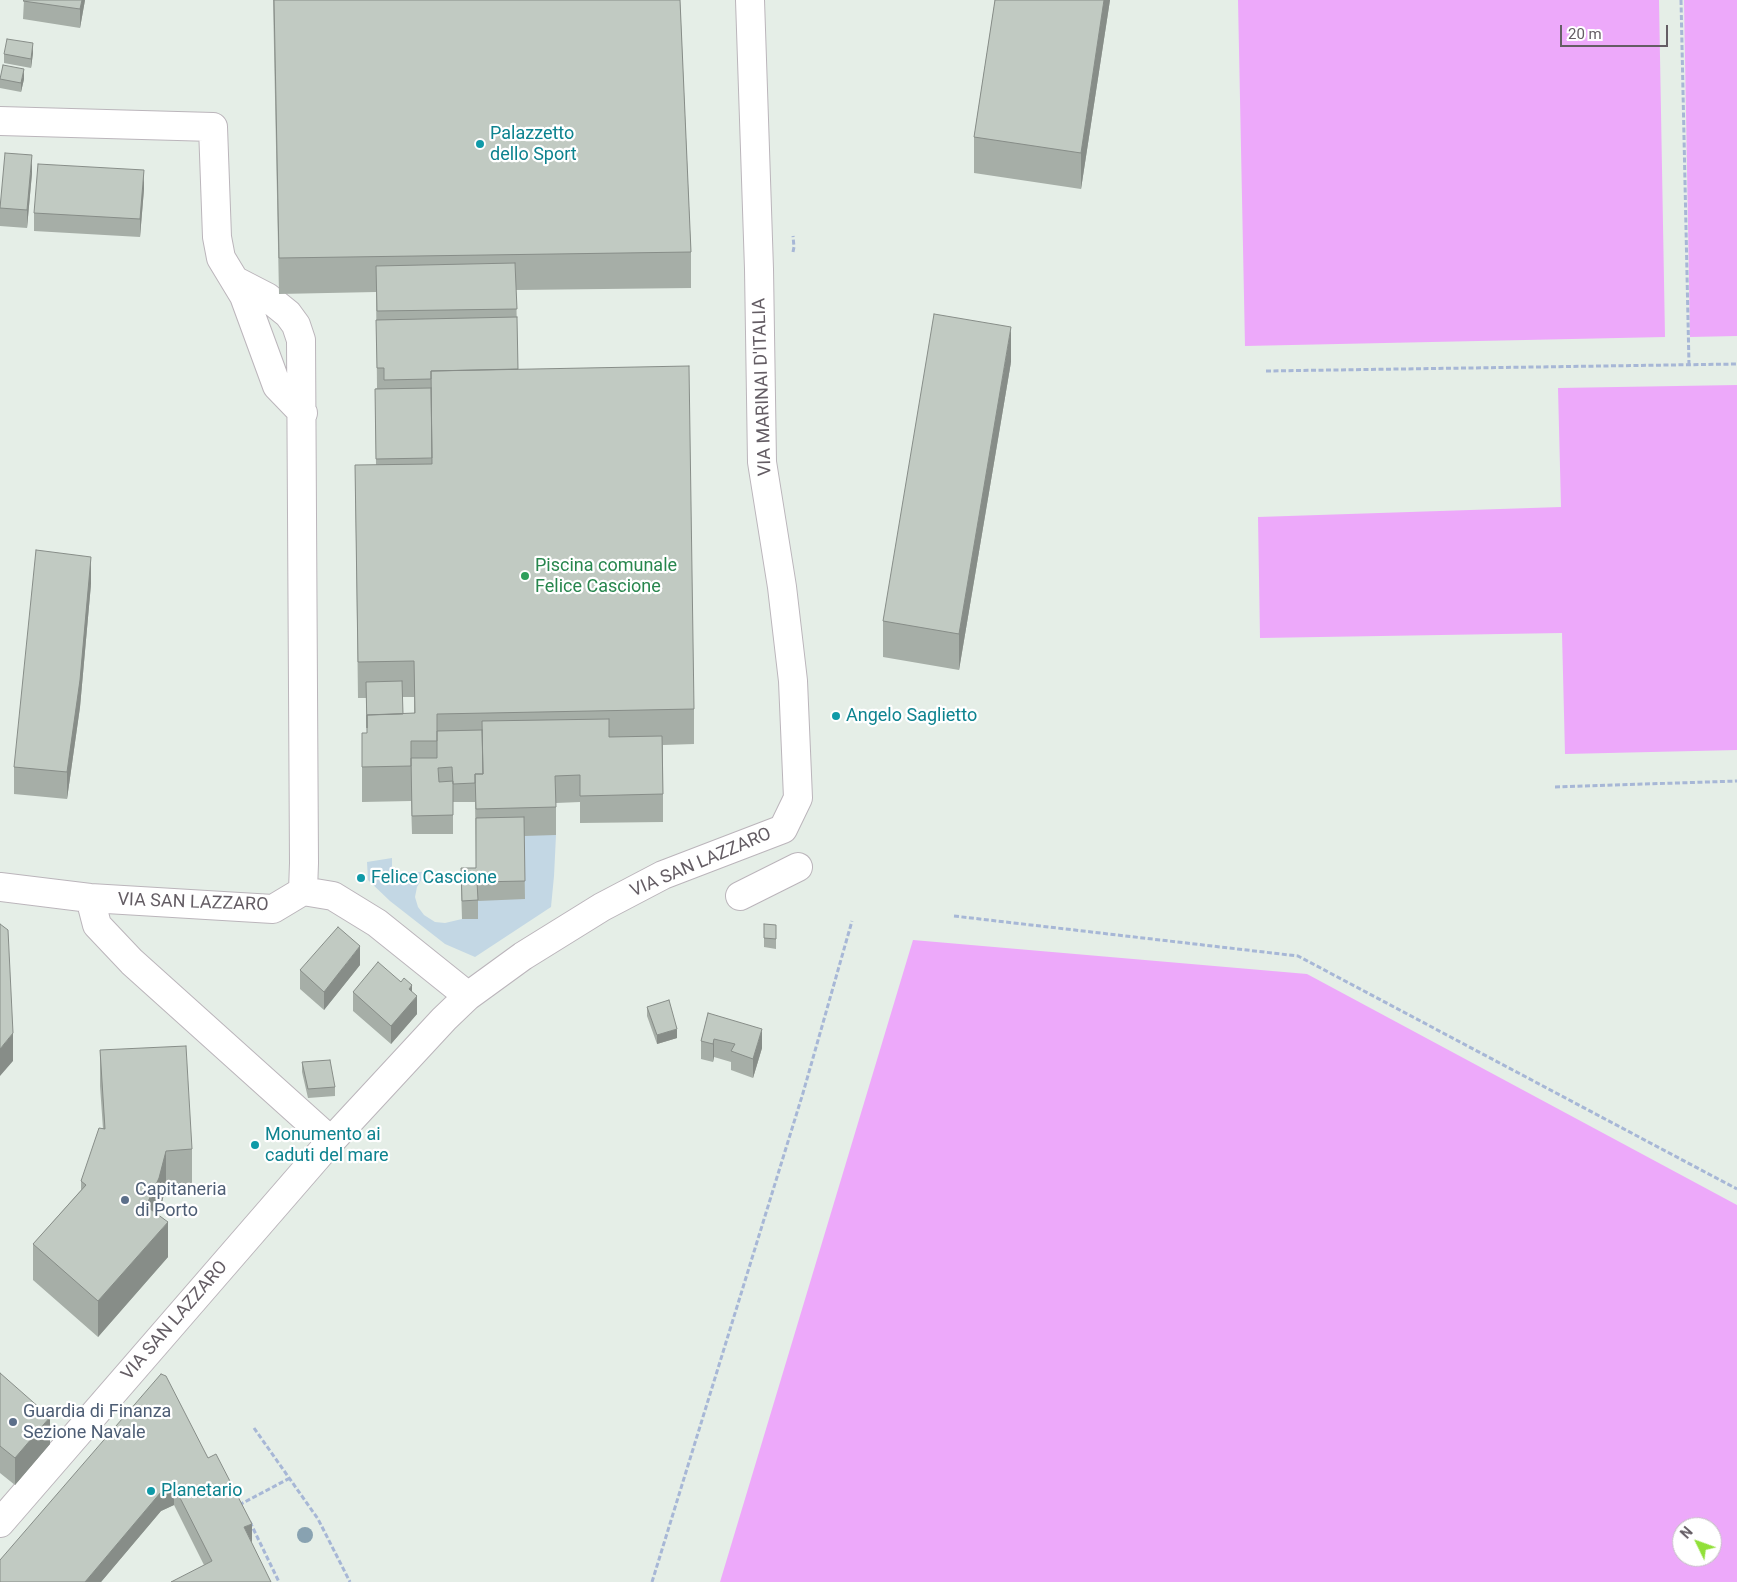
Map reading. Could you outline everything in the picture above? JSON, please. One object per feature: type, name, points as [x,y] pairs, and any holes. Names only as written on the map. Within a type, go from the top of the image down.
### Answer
[{"type":"street","name":"VIA MARINAI D'ITALIA","points":[[750,0],[762,462],[782,586],[793,681],[798,788],[798,798],[783,829]]},
{"type":"street","points":[[0,121],[212,127],[217,237],[221,258],[244,296],[277,386],[303,412]]},
{"type":"street","points":[[236,281],[267,297],[288,314],[296,325],[302,340],[303,891],[333,896],[348,904],[377,923],[468,996]]},
{"type":"street","name":"VIA SAN LAZZARO","points":[[0,1522],[330,1141],[468,996],[523,956],[602,907],[663,875],[783,829]]},
{"type":"street","points":[[740,896],[798,867]]},
{"type":"street","name":"VIA SAN LAZZARO","points":[[0,887],[90,898],[273,909],[303,891]]},
{"type":"street","name":"VIA SAN LAZZARO","points":[[90,898],[98,925],[132,962],[330,1141]]},
{"type":"path","points":[[1681,0],[1689,365]]},
{"type":"path","points":[[1266,371],[1737,364]]},
{"type":"path","points":[[1556,786],[1737,781]]},
{"type":"path","points":[[954,916],[1298,956],[1737,1189]]},
{"type":"path","points":[[652,1582],[803,1093],[852,921]]},
{"type":"path","points":[[254,1428],[318,1519],[350,1582]]},
{"type":"path","points":[[234,1508],[290,1478]]},
{"type":"path","points":[[241,1504],[245,1512]]},
{"type":"path","points":[[249,1521],[279,1582]]},
{"type":"shaded area","points":[[1238,0],[1659,0],[1665,337],[1245,346]]},
{"type":"shaded area","points":[[1684,0],[1737,0],[1737,336],[1690,337]]},
{"type":"shaded area","points":[[1737,385],[1737,750],[1565,754],[1562,633],[1260,638],[1258,517],[1561,507],[1558,388]]},
{"type":"shaded area","points":[[524,835],[556,835],[551,907],[475,957],[445,944],[390,901],[368,880],[367,862],[392,858],[392,872],[426,872],[417,887],[415,897],[418,907],[424,915],[435,922],[445,923],[462,919],[477,919],[477,901]]},
{"type":"shaded area","points":[[913,940],[1307,974],[1737,1205],[1737,1582],[720,1582]]},
{"type":"building","points":[[24,0],[82,0],[80,9]]},
{"type":"building","name":"Palazzetto dello Sport","points":[[274,0],[680,0],[691,252],[279,258]]},
{"type":"building","points":[[995,0],[1104,0],[1081,153],[974,137]]},
{"type":"building","points":[[7,39],[33,43],[31,59],[4,54]]},
{"type":"building","points":[[3,65],[24,69],[21,83],[0,79]]},
{"type":"building","points":[[5,153],[32,155],[27,210],[0,208]]},
{"type":"building","points":[[38,164],[144,170],[140,219],[34,213]]},
{"type":"building","points":[[515,263],[517,309],[377,311],[376,266]]},
{"type":"building","points":[[934,314],[1011,327],[959,634],[883,621]]},
{"type":"building","points":[[517,317],[518,369],[431,371],[431,379],[384,380],[384,368],[377,368],[376,320]]},
{"type":"building","name":"Piscina comunale Felice Cascione","points":[[689,366],[694,709],[437,714],[437,741],[411,741],[411,766],[362,767],[362,733],[367,733],[367,715],[415,713],[414,661],[358,662],[355,465],[432,464],[431,371]]},
{"type":"building","points":[[431,388],[432,458],[376,459],[375,389]]},
{"type":"building","points":[[36,550],[91,557],[80,680],[67,772],[14,767]]},
{"type":"building","points":[[402,681],[403,714],[367,715],[367,728],[366,682]]},
{"type":"building","points":[[609,719],[609,737],[662,736],[663,794],[580,796],[580,775],[555,776],[556,807],[476,809],[475,774],[483,774],[482,721]]},
{"type":"building","points":[[482,730],[483,774],[475,774],[475,783],[453,784],[453,815],[412,816],[411,758],[437,758],[437,731]],"holes":[[[452,767],[453,781],[439,782],[438,768]]]},
{"type":"building","points":[[524,817],[525,881],[477,882],[478,900],[462,901],[461,868],[476,868],[476,818]]},
{"type":"building","points":[[0,924],[8,930],[13,1033],[0,1049]]},
{"type":"building","points":[[764,924],[776,925],[776,939],[764,938]]},
{"type":"building","points":[[338,927],[360,946],[324,992],[300,970]]},
{"type":"building","points":[[378,962],[401,982],[404,978],[412,985],[409,989],[417,996],[391,1026],[353,992]]},
{"type":"building","points":[[669,1000],[677,1029],[657,1035],[647,1007]]},
{"type":"building","points":[[708,1013],[762,1029],[753,1059],[731,1051],[735,1044],[714,1039],[713,1044],[701,1041]]},
{"type":"building","name":"Capitaneria di Porto","points":[[186,1046],[192,1149],[166,1151],[159,1178],[146,1206],[168,1222],[98,1301],[33,1244],[86,1185],[81,1181],[99,1128],[105,1129],[100,1050]]},
{"type":"building","points":[[330,1060],[335,1087],[308,1089],[302,1062]]},
{"type":"building","points":[[0,1373],[50,1417],[15,1458],[0,1446]]},
{"type":"building","name":"Planetario","points":[[161,1374],[166,1376],[208,1458],[216,1454],[252,1524],[244,1527],[271,1582],[171,1582],[212,1561],[174,1486],[161,1492],[85,1582],[0,1582],[0,1560]]},
{"type":"place","name":"Palazzetto dello Sport","points":[[480,144]]},
{"type":"place","name":"Piscina comunale Felice Cascione","points":[[525,576]]},
{"type":"place","name":"Angelo Saglietto","points":[[836,716]]},
{"type":"place","name":"Felice Cascione","points":[[361,878]]},
{"type":"place","name":"Monumento ai caduti del mare","points":[[255,1145]]},
{"type":"place","name":"Capitaneria di Porto","points":[[125,1200]]},
{"type":"place","name":"Guardia di Finanza Sezione Navale","points":[[13,1422]]},
{"type":"place","name":"Planetario","points":[[151,1491]]}]
